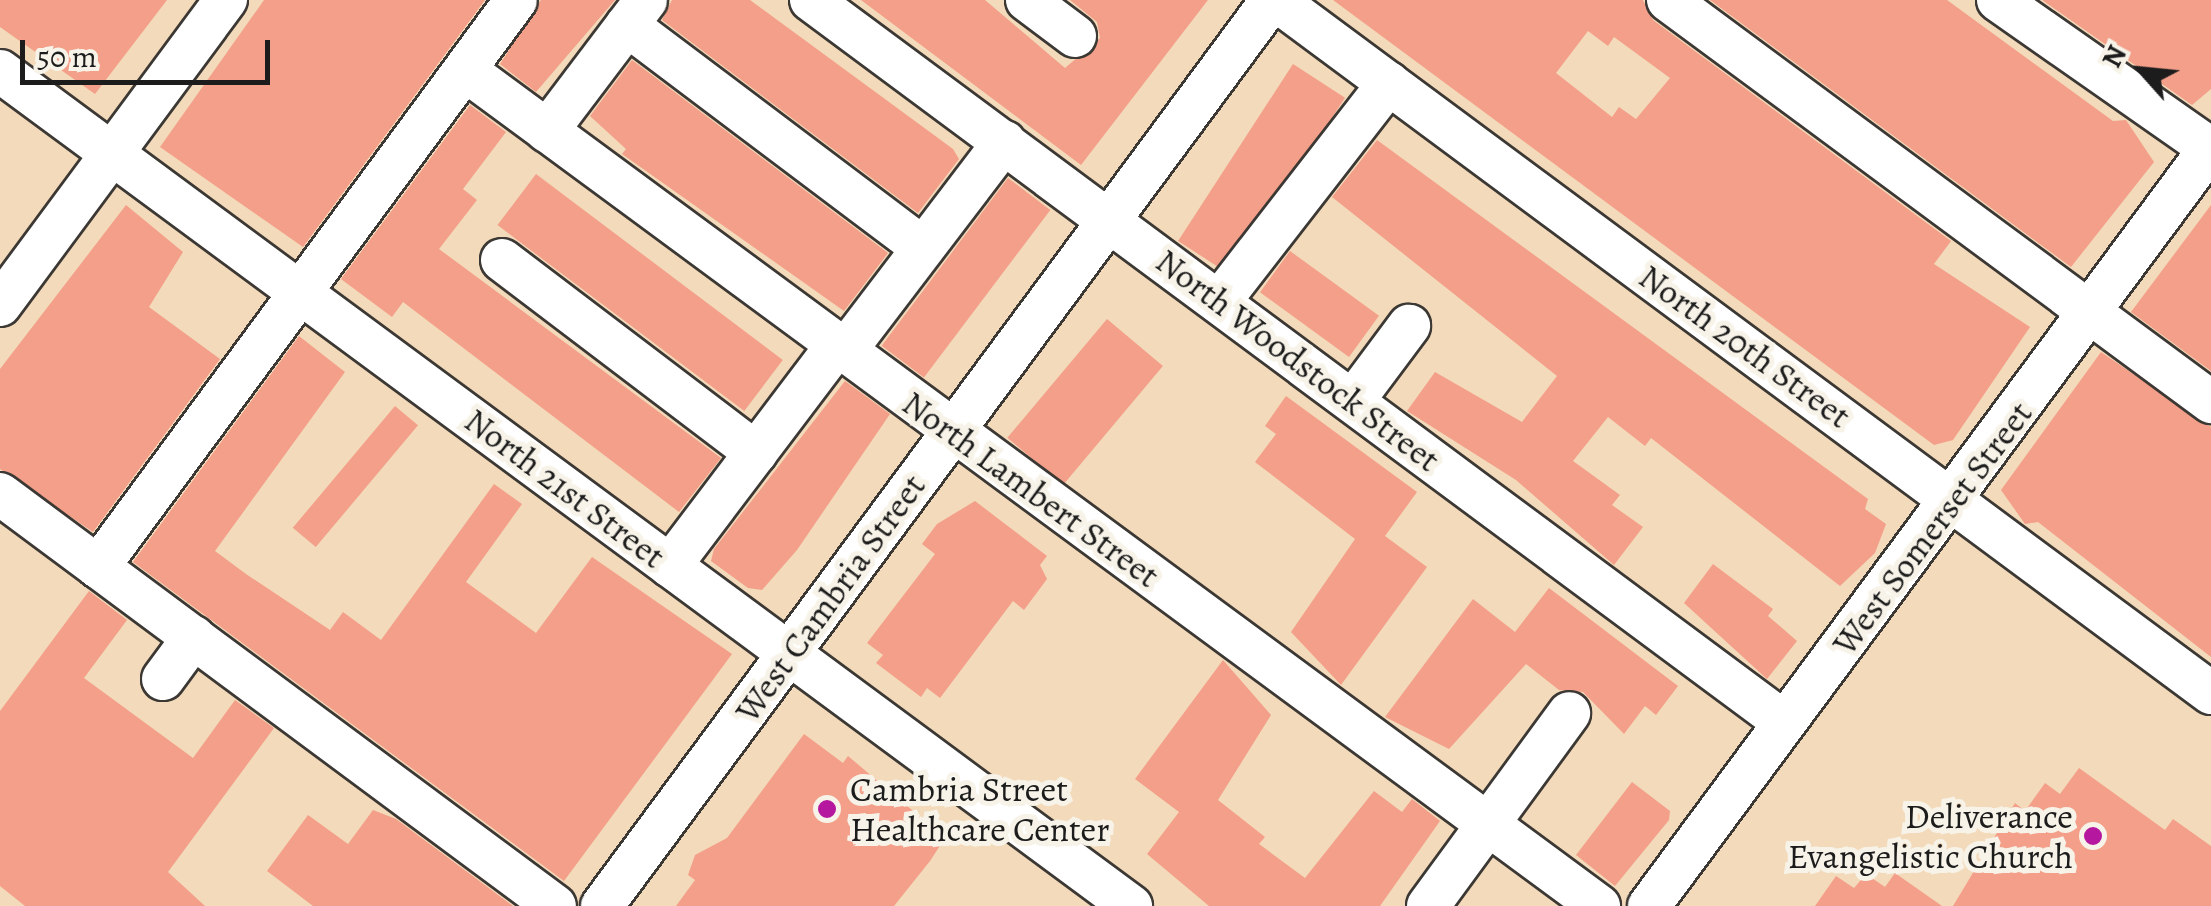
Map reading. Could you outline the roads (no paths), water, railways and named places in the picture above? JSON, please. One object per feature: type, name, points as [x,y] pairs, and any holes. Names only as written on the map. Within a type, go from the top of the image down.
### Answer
[{"type":"street","points":[[0,305],[226,0]]},
{"type":"street","points":[[98,567],[516,0]]},
{"type":"street","name":"North Woodstock Street","points":[[811,0],[1784,722]]},
{"type":"street","points":[[1027,0],[1076,36]]},
{"type":"street","name":"North 20th Street","points":[[1274,0],[2211,694]]},
{"type":"street","name":"West Cambria Street","points":[[602,906],[1274,0]]},
{"type":"street","points":[[1668,0],[2211,402]]},
{"type":"street","points":[[1998,0],[2211,148]]},
{"type":"street","points":[[547,130],[637,12],[918,244]]},
{"type":"street","name":"North Lambert Street","points":[[465,70],[1599,906]]},
{"type":"street","name":"North 21st Street","points":[[0,71],[789,653],[1112,901]]},
{"type":"street","points":[[1220,302],[1390,84]]},
{"type":"street","points":[[670,566],[918,244],[1004,142]]},
{"type":"street","name":"West Somerset Street","points":[[1649,906],[2092,314],[2211,148]]},
{"type":"street","points":[[502,260],[756,453]]},
{"type":"street","points":[[1353,401],[1409,326]]},
{"type":"street","points":[[0,494],[555,906]]},
{"type":"street","points":[[163,679],[194,637]]},
{"type":"street","points":[[1428,906],[1570,713]]},
{"type":"place","name":"Cambria Street Healthcare Center","points":[[827,809]]},
{"type":"place","name":"Deliverance Evangelistic Church","points":[[2093,836]]}]
